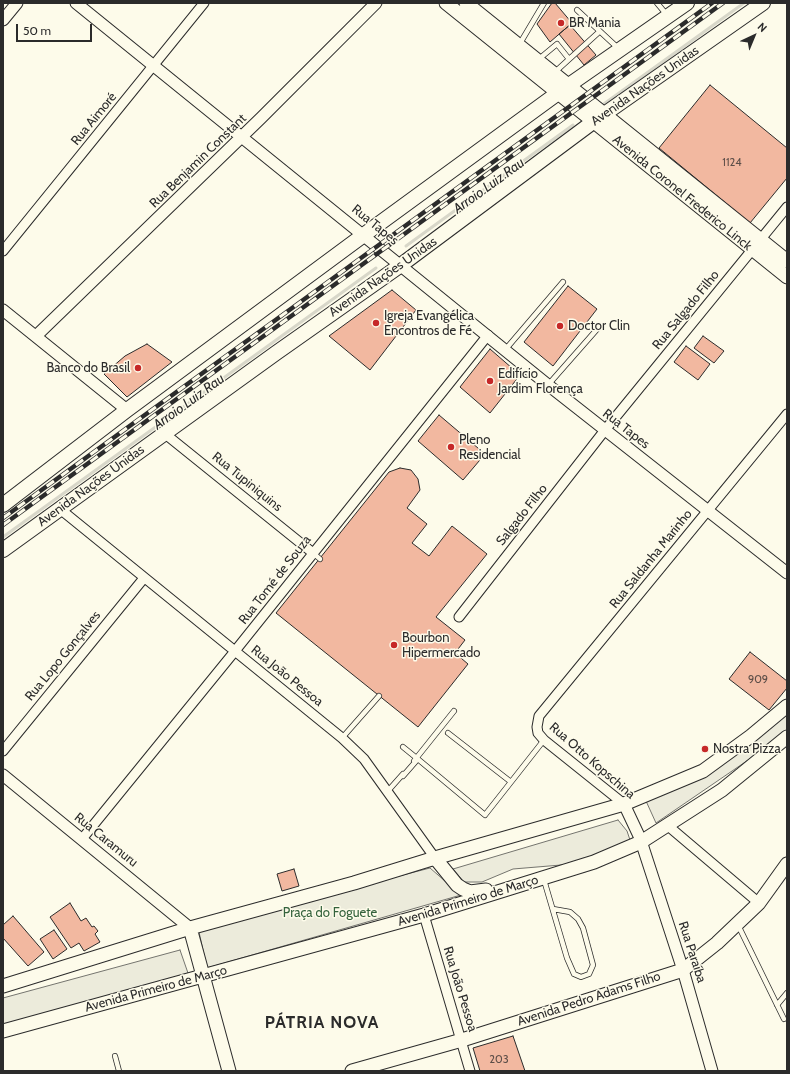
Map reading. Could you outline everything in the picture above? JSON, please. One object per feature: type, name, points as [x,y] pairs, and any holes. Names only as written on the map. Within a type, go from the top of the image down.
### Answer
[{"type":"main road","name":"Avenida Coronel Frederico Linck","points":[[446,3],[564,89],[757,245],[787,278]]},
{"type":"main road","name":"Avenida Coronel Frederico Linck","points":[[466,3],[554,73],[564,89]]},
{"type":"main road","points":[[3,505],[127,410],[365,234],[564,89],[687,3]]},
{"type":"main road","name":"Avenida Nações Unidas","points":[[3,550],[164,433],[401,265],[599,118],[763,3]]},
{"type":"main road","name":"Avenida Coronel Frederico Linck","points":[[599,118],[641,139],[702,201]]},
{"type":"main road","name":"Avenida Coronel Frederico Linck","points":[[757,245],[787,261]]},
{"type":"main road","points":[[3,986],[190,928],[354,883],[435,858],[624,804],[703,771],[751,736],[787,706]]},
{"type":"main road","name":"Avenida Primeiro de Março","points":[[3,1031],[424,915],[594,862],[641,842],[668,825],[722,790],[787,737]]},
{"type":"main road","points":[[435,858],[457,885],[470,892],[542,878]]},
{"type":"main road","name":"Avenida Pedro Adams Filho","points":[[352,1071],[462,1040],[683,970],[717,944],[759,903],[781,876],[787,864]]},
{"type":"main road","points":[[190,928],[229,1071]]},
{"type":"street","points":[[3,20],[17,3]]},
{"type":"street","name":"Rua Tapes","points":[[76,3],[365,234],[548,385],[787,573]]},
{"type":"street","name":"Rua Aimoré","points":[[3,251],[204,3]]},
{"type":"street","name":"Rua Benjamin Constant","points":[[36,336],[242,137],[376,3]]},
{"type":"street","name":"Rua Salgado Filho","points":[[605,430],[787,207]]},
{"type":"street","points":[[3,310],[127,410]]},
{"type":"street","name":"Rua Tomé de Souza","points":[[82,839],[235,651],[316,556],[488,335]]},
{"type":"street","name":"Rua Saldanha Marinho","points":[[537,722],[543,711],[787,414]]},
{"type":"street","name":"Salgado Filho","points":[[459,617],[605,430]]},
{"type":"street","name":"Rua Tupiniquins","points":[[164,433],[316,556]]},
{"type":"street","name":"Rua João Pessoa","points":[[60,509],[342,738],[364,759],[435,858]]},
{"type":"street","name":"Rua Lopo Gonçalves","points":[[3,751],[144,578]]},
{"type":"street","name":"Rua Otto Kopschina","points":[[537,722],[538,733],[544,740],[624,804],[641,842]]},
{"type":"street","name":"Rua Caramuru","points":[[3,774],[190,928]]},
{"type":"street","points":[[668,825],[759,903]]},
{"type":"street","name":"Rua Paraíba","points":[[641,842],[683,970],[712,1071]]},
{"type":"street","name":"Rua João Pessoa","points":[[424,915],[470,1071]]},
{"type":"lane","points":[[519,45],[544,3]]},
{"type":"lane","points":[[657,3],[668,16]]},
{"type":"lane","points":[[576,10],[620,50]]},
{"type":"lane","points":[[554,73],[600,32]]},
{"type":"lane","points":[[538,60],[557,44],[569,59]]},
{"type":"lane","points":[[505,350],[563,282]]},
{"type":"lane","points":[[548,385],[599,327]]},
{"type":"lane","points":[[342,738],[379,696]]},
{"type":"lane","points":[[387,792],[418,759],[454,711]]},
{"type":"lane","points":[[448,733],[511,782]]},
{"type":"lane","points":[[403,747],[485,814],[519,773],[519,769],[544,740]]},
{"type":"lane","points":[[542,878],[553,909],[566,958],[574,974],[581,977],[590,974],[592,965],[583,928],[578,919],[570,912],[553,909]]},
{"type":"lane","points":[[737,924],[784,1019]]},
{"type":"lane","points":[[777,1005],[787,993]]},
{"type":"lane","points":[[115,1056],[119,1071]]},
{"type":"green space","points":[[787,712],[787,730],[773,743],[656,823],[646,801]]},
{"type":"green space","points":[[618,820],[627,831],[631,843],[573,864],[513,869],[482,882],[464,882],[453,869]]},
{"type":"green space","name":"Praça do Foguete","points":[[430,868],[461,895],[207,968],[199,932],[353,888]]},
{"type":"green space","points":[[180,950],[189,976],[3,1026],[3,998]]},
{"type":"building","points":[[552,3],[555,3],[572,23],[550,42],[537,24]]},
{"type":"building","points":[[570,25],[596,55],[584,65],[559,34]]},
{"type":"building","points":[[710,85],[787,148],[787,178],[750,223],[659,148]]},
{"type":"building","name":"Doctor Clin","points":[[568,286],[597,309],[553,366],[524,342]]},
{"type":"building","name":"Igreja Evangélica Encontros de Fé","points":[[392,290],[416,310],[370,370],[329,336]]},
{"type":"building","points":[[703,336],[724,351],[714,363],[694,348]]},
{"type":"building","name":"Banco do Brasil","points":[[147,344],[172,362],[127,397],[104,374],[125,356]]},
{"type":"building","points":[[686,346],[710,364],[698,380],[674,362]]},
{"type":"building","name":"Edifício Jardim Florença","points":[[490,349],[520,375],[490,413],[460,387]]},
{"type":"building","name":"Pleno Residencial","points":[[439,415],[485,454],[463,480],[418,441]]},
{"type":"building","points":[[400,468],[411,470],[418,479],[420,490],[407,508],[427,524],[412,543],[429,556],[452,526],[487,554],[436,617],[465,640],[455,653],[468,664],[418,727],[276,613],[389,472]]},
{"type":"building","points":[[750,652],[787,681],[787,688],[769,710],[729,679]]},
{"type":"building","points":[[294,869],[299,886],[282,891],[277,874]]},
{"type":"building","points":[[70,903],[81,921],[86,918],[92,927],[94,926],[98,931],[95,934],[100,942],[84,951],[79,943],[71,948],[50,917]]},
{"type":"building","points":[[13,916],[44,952],[28,966],[3,938],[3,925]]},
{"type":"building","points":[[54,930],[67,949],[53,959],[40,939]]},
{"type":"building","points":[[513,1036],[525,1071],[480,1071],[473,1048]]},
{"type":"waterway","name":"Arroio Luiz Rau","points":[[601,106],[744,3]]},
{"type":"waterway","name":"Arroio Luiz Rau","points":[[406,246],[573,125]]},
{"type":"waterway","name":"Arroio Luiz Rau","points":[[3,537],[376,268]]},
{"type":"railway","points":[[3,518],[712,3]]},
{"type":"railway","points":[[3,525],[723,3]]},
{"type":"place","name":"BR Mania","points":[[561,23]]},
{"type":"place","name":"Igreja Evangélica Encontros de Fé","points":[[376,323]]},
{"type":"place","name":"Doctor Clin","points":[[560,326]]},
{"type":"place","name":"Banco do Brasil","points":[[138,368]]},
{"type":"place","name":"Edifício Jardim Florença","points":[[490,381]]},
{"type":"place","name":"Pleno Residencial","points":[[451,447]]},
{"type":"place","name":"Bourbon Hipermercado","points":[[394,645]]},
{"type":"place","name":"Nostra Pizza","points":[[705,749]]},
{"type":"district","name":"PÁTRIA NOVA","points":[[322,1023]]}]
